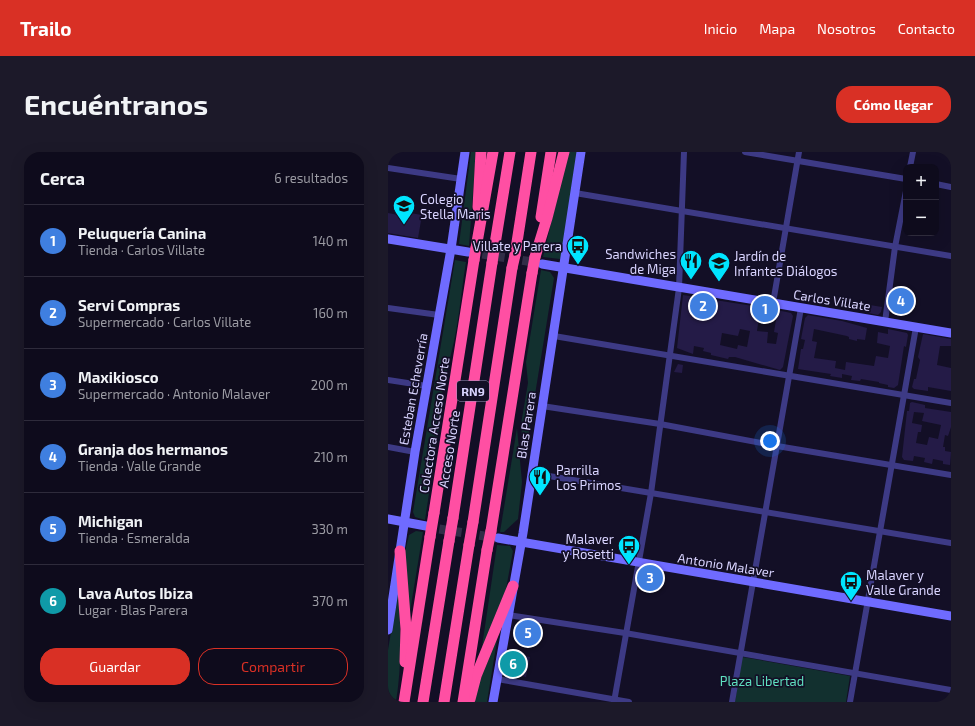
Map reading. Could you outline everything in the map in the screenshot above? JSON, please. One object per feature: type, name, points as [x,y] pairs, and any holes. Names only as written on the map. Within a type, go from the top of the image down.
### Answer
[{"type":"highway","points":[[474,252],[481,152]]},
{"type":"highway","name":"Colectora Acceso Norte","points":[[404,702],[474,252],[493,152]]},
{"type":"highway","name":"Acceso Norte","points":[[423,702],[510,152]]},
{"type":"highway","name":"RN9","points":[[444,702],[531,152]]},
{"type":"highway","points":[[539,261],[551,152]]},
{"type":"highway","points":[[463,702],[488,550],[494,535],[532,273],[539,261],[547,218],[564,152]]},
{"type":"highway","points":[[400,551],[406,629],[404,702]]},
{"type":"highway","points":[[469,702],[476,676],[513,586]]},
{"type":"street","name":"Esteban Echeverría","points":[[388,630],[391,592],[400,551],[415,452],[451,249],[465,152]]},
{"type":"street","name":"Blas Parera","points":[[493,702],[521,542],[554,336],[581,152]]},
{"type":"street","points":[[614,701],[651,493],[679,288],[684,152]]},
{"type":"street","points":[[745,152],[903,179]]},
{"type":"street","points":[[773,303],[799,152]]},
{"type":"street","points":[[911,164],[913,152]]},
{"type":"street","points":[[388,168],[462,179]]},
{"type":"street","points":[[939,185],[951,187]]},
{"type":"street","points":[[575,193],[951,256]]},
{"type":"street","points":[[885,322],[904,200]]},
{"type":"street","points":[[388,239],[474,252]]},
{"type":"street","name":"Carlos Villate","points":[[539,261],[564,268],[951,333]]},
{"type":"street","points":[[388,308],[439,315]]},
{"type":"street","points":[[732,702],[801,308]]},
{"type":"street","points":[[850,702],[916,327]]},
{"type":"street","points":[[554,336],[670,355],[788,377],[951,403]]},
{"type":"street","points":[[388,380],[427,386]]},
{"type":"street","points":[[542,406],[660,424],[777,446],[951,475]]},
{"type":"street","points":[[388,448],[415,452]]},
{"type":"street","points":[[531,473],[951,543]]},
{"type":"street","points":[[388,520],[426,526]]},
{"type":"street","name":"Antonio Malaver","points":[[494,535],[521,542],[639,564],[951,616]]},
{"type":"street","points":[[508,615],[625,633],[951,690]]},
{"type":"street","points":[[498,679],[614,701],[629,702]]},
{"type":"green space","points":[[471,152],[476,152],[469,246],[459,244]]},
{"type":"green space","points":[[568,152],[577,152],[562,257],[560,259],[543,257]]},
{"type":"green space","points":[[455,260],[466,262],[456,331],[442,395],[440,421],[425,520],[415,517],[413,512]]},
{"type":"green space","points":[[541,270],[550,272],[554,278],[524,462],[521,424],[528,383],[526,362]]},
{"type":"green space","points":[[517,428],[522,482],[518,519],[504,532],[500,532]]},
{"type":"green space","points":[[416,531],[423,532],[408,624],[404,556],[409,535]]},
{"type":"green space","points":[[497,545],[510,546],[513,551],[505,594],[480,660]]},
{"type":"green space","points":[[398,590],[400,632],[399,674],[396,702],[388,702],[388,650]]},
{"type":"green space","points":[[499,628],[487,702],[474,702],[480,680]]},
{"type":"green space","name":"Plaza Libertad","points":[[742,657],[850,676],[846,702],[735,702]]},
{"type":"building","name":"Colegio Stella Maris","points":[[388,213],[409,217],[410,213],[422,215],[418,238],[388,233]]},
{"type":"building","points":[[683,295],[753,306],[751,315],[759,317],[757,331],[768,332],[767,343],[776,344],[778,333],[774,332],[776,320],[761,318],[763,307],[791,313],[793,316],[783,367],[780,370],[735,357],[729,357],[728,359],[711,355],[711,353],[703,351],[704,348],[694,346],[693,354],[677,348]],"holes":[[[740,329],[750,331],[747,347],[738,345],[737,349],[720,345],[722,333],[738,336]]]},
{"type":"building","points":[[870,305],[882,307],[881,312],[878,315],[869,313]]},
{"type":"building","points":[[808,315],[842,321],[867,328],[865,340],[857,339],[857,341],[849,339],[847,336],[814,329],[812,341],[817,342],[814,358],[836,361],[835,368],[845,370],[846,362],[874,366],[876,356],[888,358],[890,346],[877,343],[878,332],[888,334],[888,329],[907,333],[906,347],[904,346],[898,385],[894,388],[888,387],[888,385],[879,382],[861,379],[860,381],[851,380],[852,376],[842,374],[842,378],[830,376],[831,374],[798,369],[801,349],[803,349],[805,340],[801,339],[805,318]]},
{"type":"building","points":[[923,334],[951,339],[951,346],[940,346],[937,365],[951,368],[951,391],[928,387],[928,391],[914,389],[912,387],[914,379],[916,379],[920,360],[918,357]]},
{"type":"building","points":[[678,364],[683,365],[682,373],[674,372]]},
{"type":"building","points":[[912,402],[925,405],[925,408],[951,412],[951,427],[948,436],[945,435],[943,447],[945,447],[945,451],[951,452],[950,465],[943,464],[943,461],[933,459],[932,464],[924,462],[925,458],[914,456],[913,461],[904,460],[902,457],[907,411],[909,411],[910,403]],"holes":[[[914,412],[924,413],[922,421],[941,425],[938,439],[929,437],[927,445],[916,443],[918,432],[921,432],[922,425],[912,423]]]},
{"type":"building","points":[[625,543],[635,545],[631,555],[624,554]]},
{"type":"building","points":[[525,623],[534,625],[531,642],[522,641]]},
{"type":"building","points":[[525,656],[530,657],[526,677],[521,676],[523,670],[508,668],[509,662],[524,665]]},
{"type":"tunnel","points":[[469,252],[539,263]]},
{"type":"tunnel","points":[[426,527],[497,538]]},
{"type":"place","name":"Colegio Stella Maris","points":[[404,226]]},
{"type":"place","name":"Villate y Parera","points":[[578,266]]},
{"type":"place","name":"Sandwiches de Miga","points":[[691,280]]},
{"type":"place","name":"Jardín de Infantes Diálogos","points":[[719,282]]},
{"type":"place","name":"Granja dos hermanos","points":[[901,301]]},
{"type":"place","name":"Servi Compras","points":[[703,306]]},
{"type":"place","name":"Peluquería Canina","points":[[765,309]]},
{"type":"place","name":"Parrilla Los Primos","points":[[540,496]]},
{"type":"place","name":"Malaver y Rosetti","points":[[629,566]]},
{"type":"place","name":"Maxikiosco","points":[[650,578]]},
{"type":"place","name":"Malaver y Valle Grande","points":[[851,602]]},
{"type":"place","name":"Michigan","points":[[528,633]]},
{"type":"place","name":"Lava Autos Ibiza","points":[[513,664]]}]
